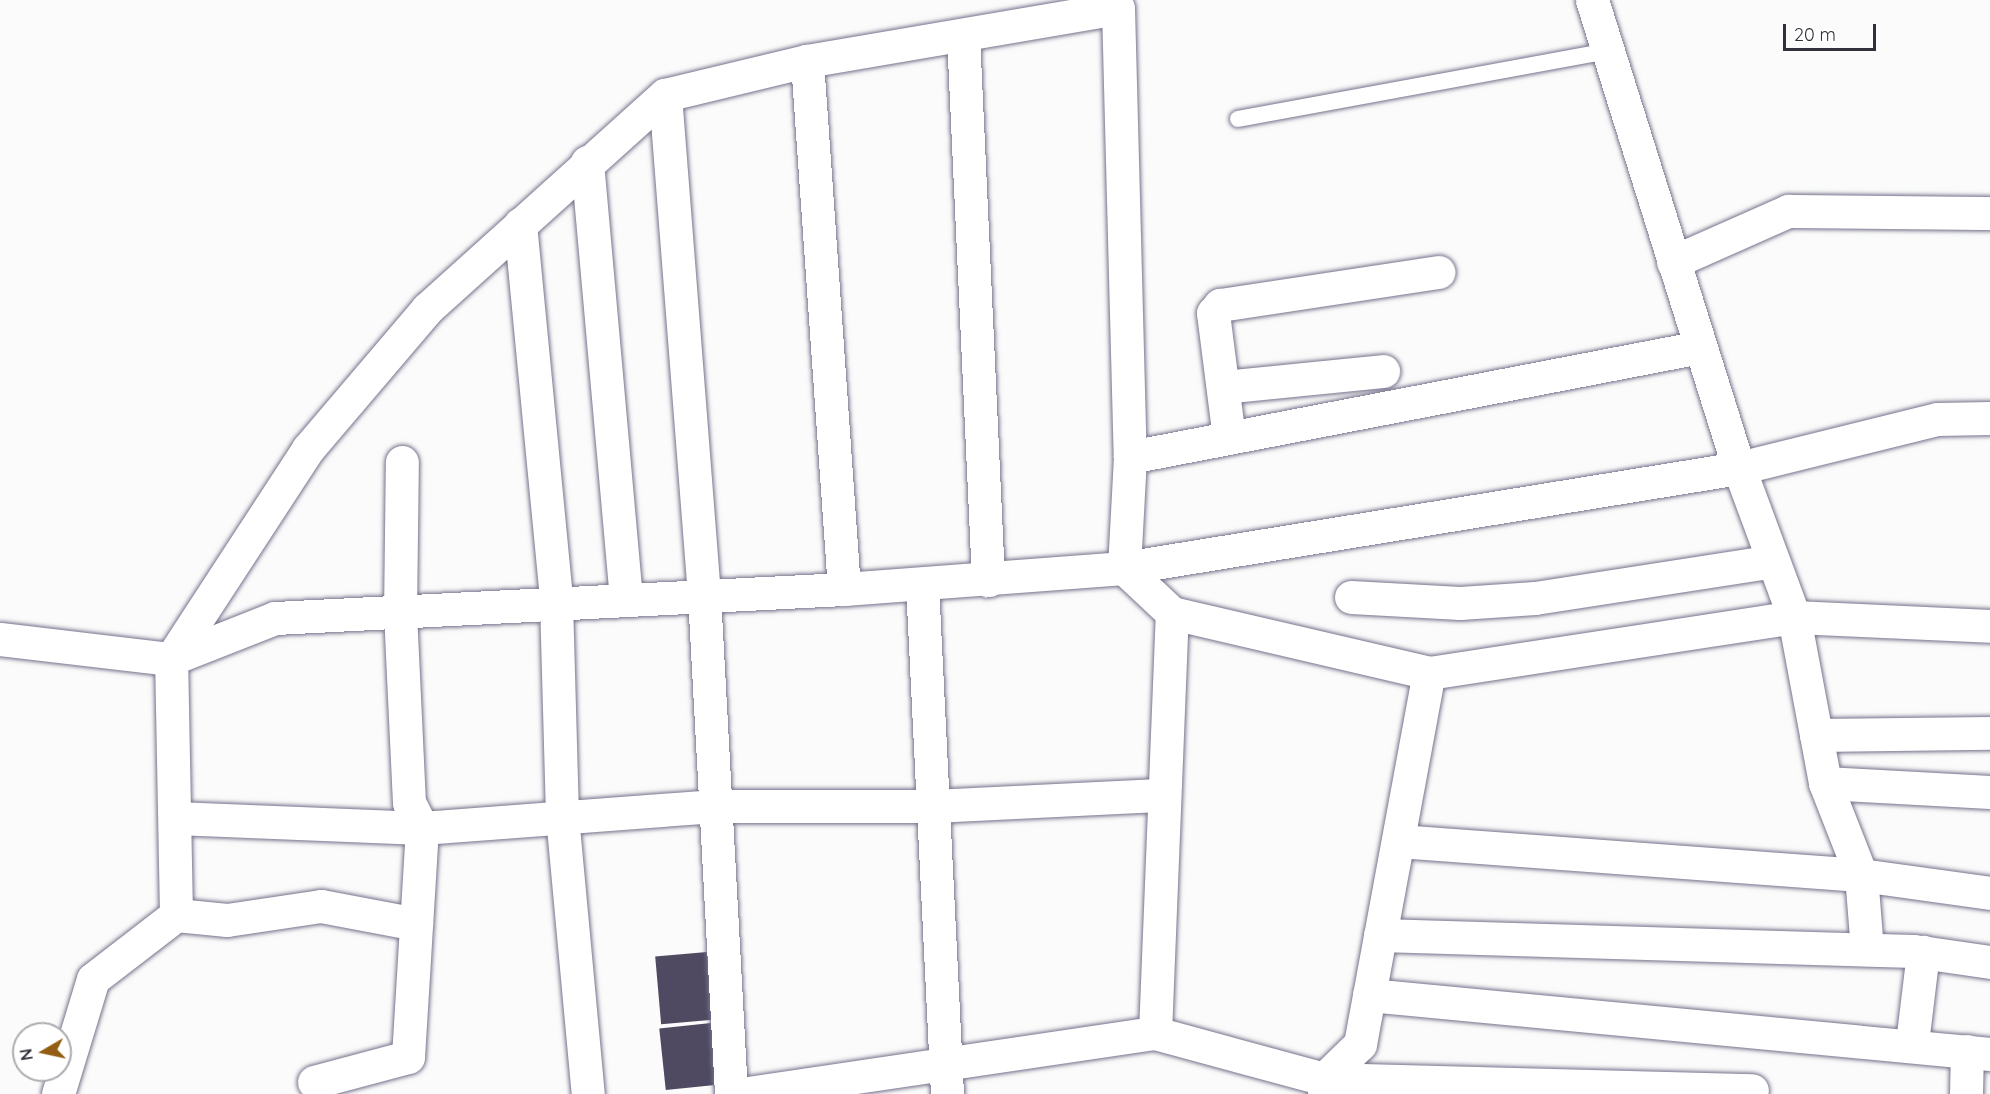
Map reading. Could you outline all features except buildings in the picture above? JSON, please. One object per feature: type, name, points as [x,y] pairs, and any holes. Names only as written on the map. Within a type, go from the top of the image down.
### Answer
[{"type":"street","points":[[1592,0],[1739,468],[1794,617],[1825,783],[1861,875],[1867,949]]},
{"type":"street","points":[[176,915],[171,659],[308,449],[427,309],[588,162],[666,95],[807,61],[1118,8],[1130,458],[1124,568],[1172,613],[1429,674],[1794,617],[1990,626]]},
{"type":"street","points":[[963,35],[988,580]]},
{"type":"street","points":[[807,61],[844,589]]},
{"type":"street","points":[[666,95],[704,595],[712,806],[731,1094]]},
{"type":"street","points":[[588,162],[626,597]]},
{"type":"street","points":[[1673,262],[1788,211],[1990,213]]},
{"type":"street","points":[[520,224],[556,601],[562,816],[588,1094]]},
{"type":"street","points":[[1229,438],[1213,313],[1220,305],[1439,273]]},
{"type":"street","points":[[1130,458],[1700,347]]},
{"type":"street","points":[[1223,387],[1383,371]]},
{"type":"street","points":[[0,639],[171,659],[275,618],[400,615],[556,601],[844,589],[1124,568],[1739,468],[1937,419],[1990,418]]},
{"type":"street","points":[[314,1082],[408,1057],[422,828],[409,803],[400,615],[402,462]]},
{"type":"street","points":[[1351,597],[1460,603],[1535,598],[1773,561]]},
{"type":"street","points":[[922,584],[946,1080]]},
{"type":"street","points":[[1155,1033],[1172,613]]},
{"type":"street","points":[[1324,1087],[1360,1044],[1429,674]]},
{"type":"street","points":[[1816,735],[1990,734]]},
{"type":"street","points":[[1825,783],[1990,792]]},
{"type":"street","points":[[175,818],[422,828],[712,806],[934,806],[1163,795]]},
{"type":"street","points":[[1398,841],[1861,875],[1990,893]]},
{"type":"street","points":[[58,1094],[93,979],[176,915],[227,920],[321,906],[416,924]]},
{"type":"street","points":[[1380,935],[1867,949],[1923,952],[1990,962]]},
{"type":"street","points":[[1912,1043],[1923,952]]},
{"type":"street","points":[[1369,995],[1912,1043],[1979,1052],[1966,1094]]},
{"type":"street","points":[[741,1094],[946,1080],[1155,1033],[1324,1087],[1752,1090]]},
{"type":"lane","points":[[1238,119],[1608,51]]}]
